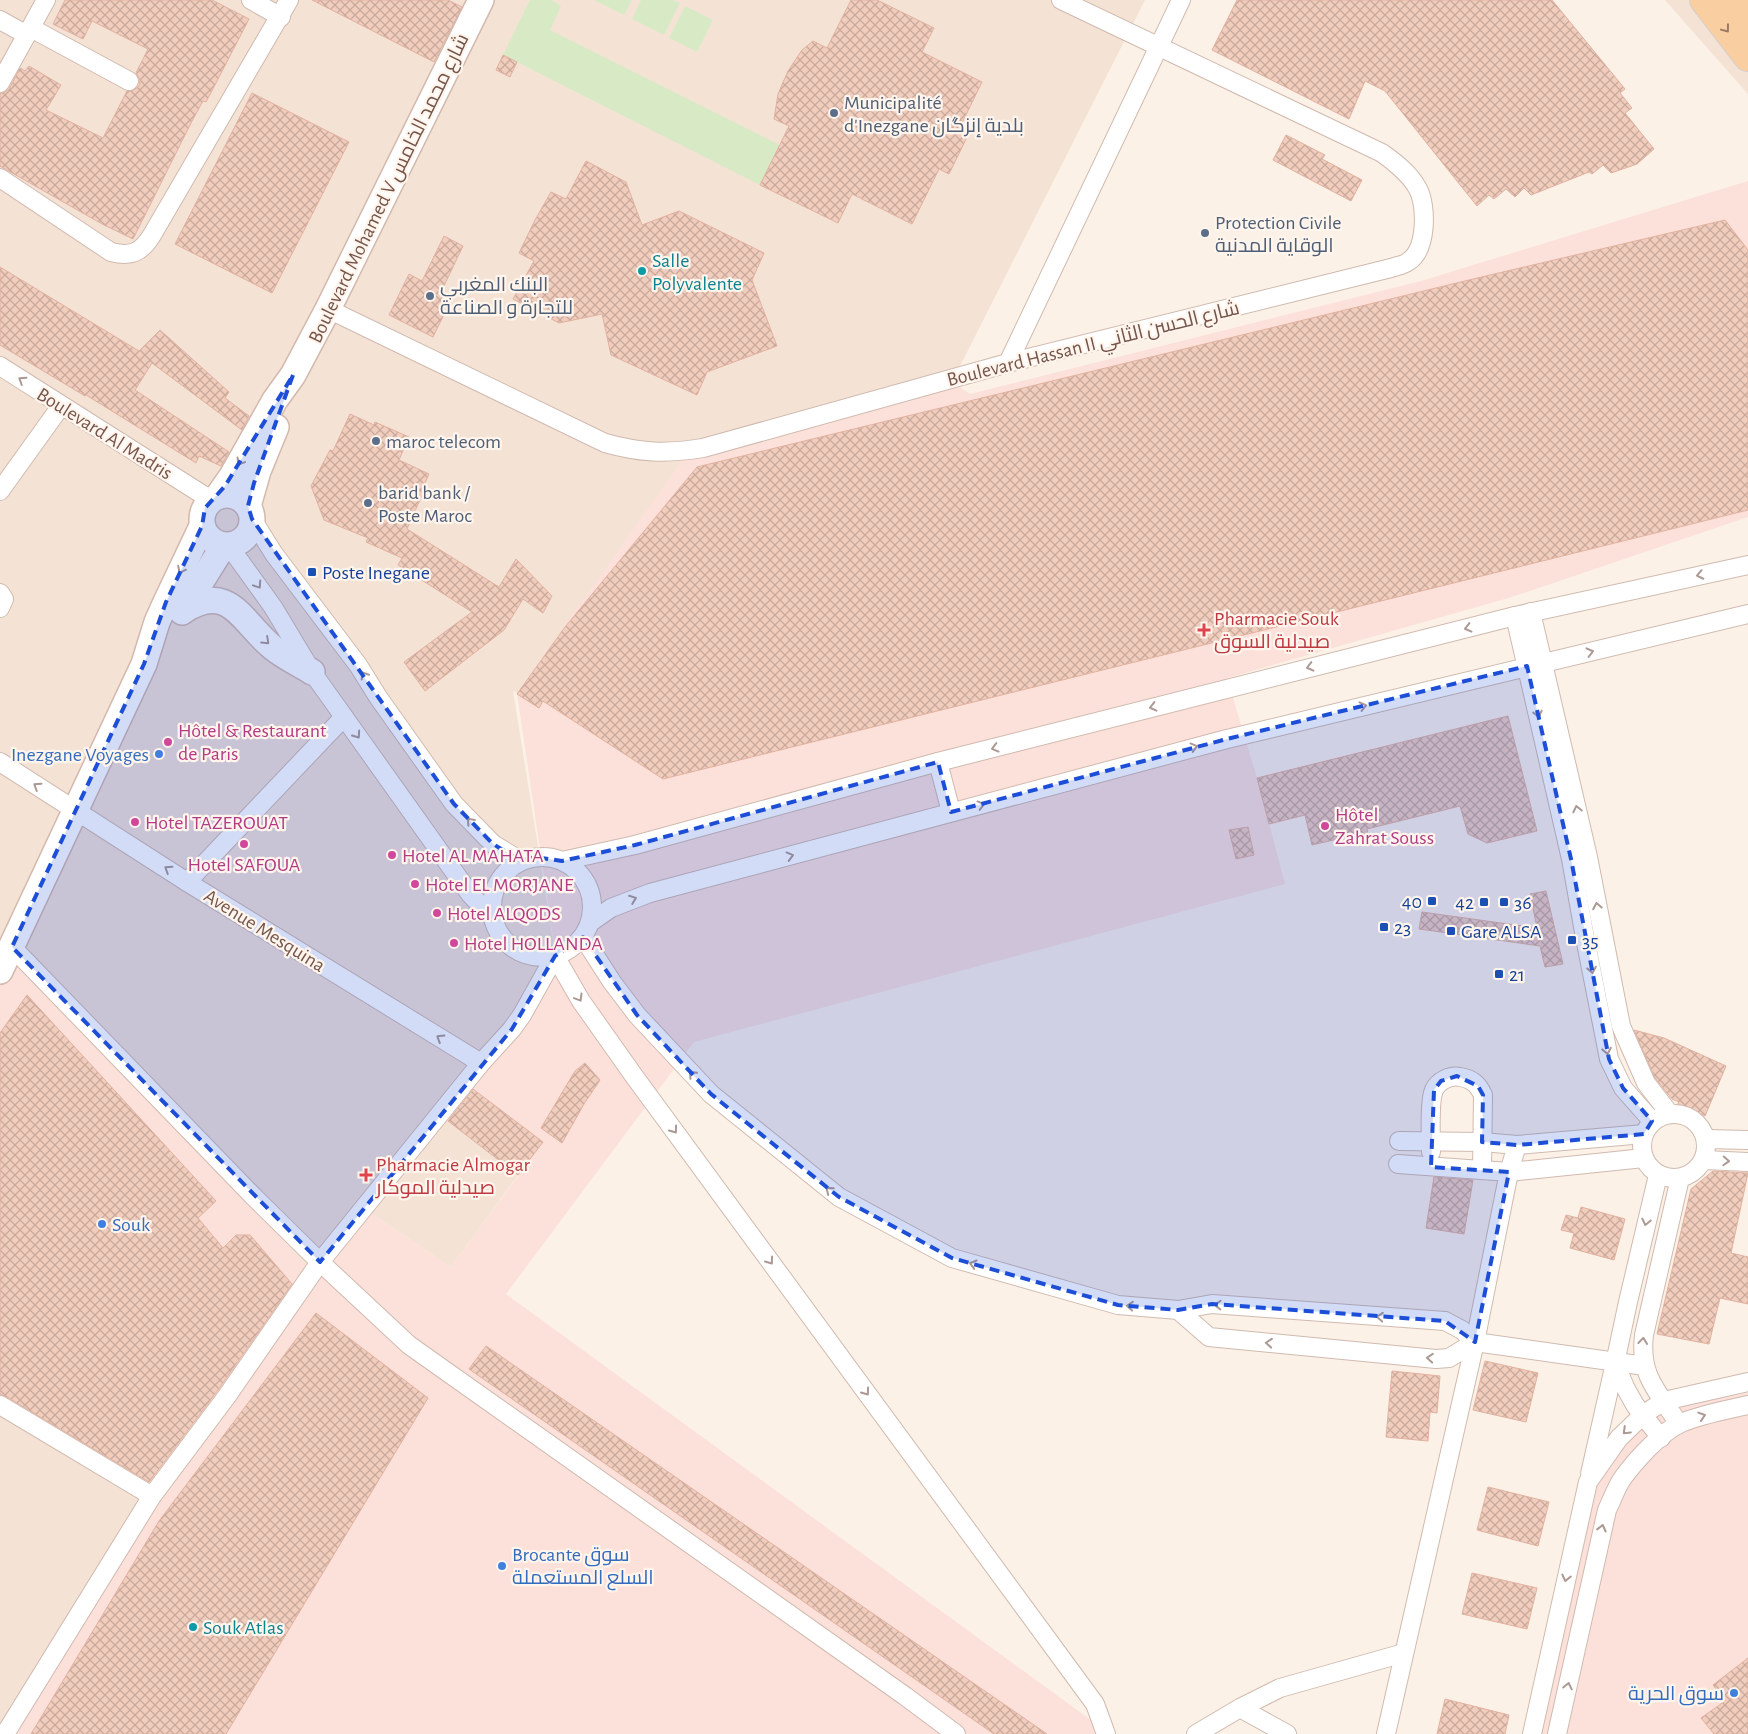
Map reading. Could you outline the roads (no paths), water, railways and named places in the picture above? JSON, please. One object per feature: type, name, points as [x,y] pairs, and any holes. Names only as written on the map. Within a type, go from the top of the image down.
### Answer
[{"type":"main road","points":[[1704,0],[1748,57]]},
{"type":"main road","points":[[1732,0],[1748,20]]},
{"type":"street","points":[[0,83],[46,0]]},
{"type":"street","points":[[251,0],[280,17]]},
{"type":"street","points":[[0,178],[111,252],[123,255],[135,253],[146,246],[289,0]]},
{"type":"street","name":"Boulevard Mohamed V شارع محمد الخامس","points":[[250,512],[258,471],[285,404],[294,376],[481,0]]},
{"type":"street","name":"Boulevard Hassan II شارع الحسن الثاني","points":[[328,309],[605,443],[629,450],[654,453],[678,452],[703,448],[1008,364],[1391,268],[1409,261],[1419,247],[1424,218],[1423,203],[1418,188],[1396,163],[1382,154],[1061,0]]},
{"type":"street","points":[[1008,364],[1180,0]]},
{"type":"street","points":[[0,20],[29,32],[128,81]]},
{"type":"street","name":"Boulevard Al Madris","points":[[0,366],[214,498]]},
{"type":"street","name":"Boulevard Mohamed V شارع محمد الخامس","points":[[214,498],[232,476],[275,400],[294,376]]},
{"type":"street","points":[[0,492],[62,406]]},
{"type":"street","points":[[521,861],[493,844],[454,804],[378,697],[358,665],[274,554],[242,500],[235,496],[226,495],[214,498],[205,508],[202,526],[160,615],[144,664],[4,962],[409,1345],[897,1690],[956,1734]]},
{"type":"street","points":[[144,664],[227,546],[237,544],[248,533],[250,512]]},
{"type":"street","points":[[202,526],[210,539],[227,546],[273,608],[312,672],[470,894],[493,918]]},
{"type":"street","points":[[562,861],[635,845],[938,762],[1523,614],[1748,564]]},
{"type":"street","points":[[0,593],[4,598],[0,608]]},
{"type":"street","points":[[183,611],[196,602],[212,600],[226,603],[239,612],[274,649],[312,672]]},
{"type":"street","points":[[1523,614],[1588,857],[1621,1026],[1646,1083],[1670,1113],[1686,1116],[1695,1121],[1702,1129],[1706,1139],[1707,1150],[1704,1160],[1694,1172],[1680,1178],[1671,1179],[1658,1175],[1648,1166],[1644,1158],[1642,1142],[1648,1127]]},
{"type":"street","points":[[1645,1366],[1475,1342],[1462,1330],[1445,1321],[1212,1304],[1178,1310],[1118,1305],[952,1258],[839,1198],[711,1094],[637,1014],[612,982],[587,930],[593,907],[591,893],[575,869],[562,861],[549,857],[535,857],[521,861],[507,871],[497,885],[492,901],[493,918],[499,933],[510,945],[524,954],[539,958],[555,956],[571,949],[587,930],[611,908],[650,893],[1227,739],[1748,614]]},
{"type":"street","points":[[1535,664],[1609,1059],[1623,1088],[1648,1127]]},
{"type":"street","points":[[187,882],[344,717]]},
{"type":"street","name":"Avenue Mesquina","points":[[0,762],[187,882],[481,1063]]},
{"type":"street","points":[[938,762],[951,812]]},
{"type":"street","points":[[5,1734],[152,1496],[228,1396],[320,1262],[481,1063],[522,1016],[555,956]]},
{"type":"street","points":[[555,956],[581,1001],[634,1076],[1095,1704],[1106,1734]]},
{"type":"street","points":[[1431,1167],[1434,1090],[1441,1081],[1457,1076],[1472,1081],[1478,1086],[1482,1095],[1482,1170]]},
{"type":"street","points":[[1399,1141],[1517,1144],[1648,1127],[1670,1113]]},
{"type":"street","points":[[1706,1139],[1748,1140]]},
{"type":"street","points":[[1386,1734],[1475,1342],[1509,1172],[1517,1144]]},
{"type":"street","points":[[1398,1164],[1509,1172],[1644,1158]]},
{"type":"street","points":[[1704,1160],[1748,1162]]},
{"type":"street","points":[[1532,1734],[1658,1175]]},
{"type":"street","points":[[1679,1424],[1650,1382],[1642,1349],[1680,1178]]},
{"type":"street","points":[[1178,1310],[1209,1337],[1436,1358],[1449,1358],[1475,1342]]},
{"type":"street","points":[[1616,1363],[1625,1387],[1635,1405],[1661,1438]]},
{"type":"street","points":[[1588,1482],[1619,1438],[1644,1414],[1664,1402],[1748,1382]]},
{"type":"street","points":[[0,1404],[152,1496]]},
{"type":"street","points":[[1557,1734],[1607,1510],[1621,1480],[1641,1456],[1679,1424],[1707,1414],[1748,1405]]},
{"type":"street","points":[[1196,1734],[1240,1708],[1280,1688],[1404,1653]]},
{"type":"street","points":[[1240,1708],[1286,1734]]},
{"type":"place","name":"Municipalité d'Inezgane بلدية إنزگان","points":[[834,113]]},
{"type":"place","name":"Protection Civile الوقاية المدنية","points":[[1205,233]]},
{"type":"place","name":"Salle Polyvalente","points":[[642,271]]},
{"type":"place","name":"البنك المغربي للتجارة و الصناعة","points":[[430,296]]},
{"type":"place","name":"maroc telecom","points":[[376,441]]},
{"type":"place","name":"barid bank / Poste Maroc","points":[[368,503]]},
{"type":"place","name":"Poste Inegane","points":[[312,572]]},
{"type":"place","name":"Pharmacie Souk صيدلية السوق","points":[[1204,630]]},
{"type":"place","name":"Hôtel & Restaurant de Paris","points":[[168,742]]},
{"type":"place","name":"Inezgane Voyages","points":[[159,754]]},
{"type":"place","name":"Hotel TAZEROUAT","points":[[135,822]]},
{"type":"place","name":"Hôtel Zahrat Souss","points":[[1325,826]]},
{"type":"place","name":"Hotel SAFOUA","points":[[244,844]]},
{"type":"place","name":"Hotel AL MAHATA","points":[[392,855]]},
{"type":"place","name":"Hotel EL MORJANE","points":[[415,884]]},
{"type":"place","name":"40","points":[[1432,901]]},
{"type":"place","name":"42","points":[[1484,902]]},
{"type":"place","name":"36","points":[[1504,902]]},
{"type":"place","name":"Hotel ALQODS","points":[[437,913]]},
{"type":"place","name":"23","points":[[1384,927]]},
{"type":"place","name":"Gare ALSA","points":[[1451,931]]},
{"type":"place","name":"35","points":[[1572,940]]},
{"type":"place","name":"Hotel HOLLANDA","points":[[454,943]]},
{"type":"place","name":"21","points":[[1499,974]]},
{"type":"place","name":"Pharmacie Almogar صيدلية الموكار","points":[[366,1175]]},
{"type":"place","name":"Souk","points":[[102,1224]]},
{"type":"place","name":"Brocante سوق السلع المستعملة","points":[[502,1566]]},
{"type":"place","name":"Souk Atlas","points":[[193,1627]]},
{"type":"place","name":"سوق الحرية","points":[[1734,1693]]}]
